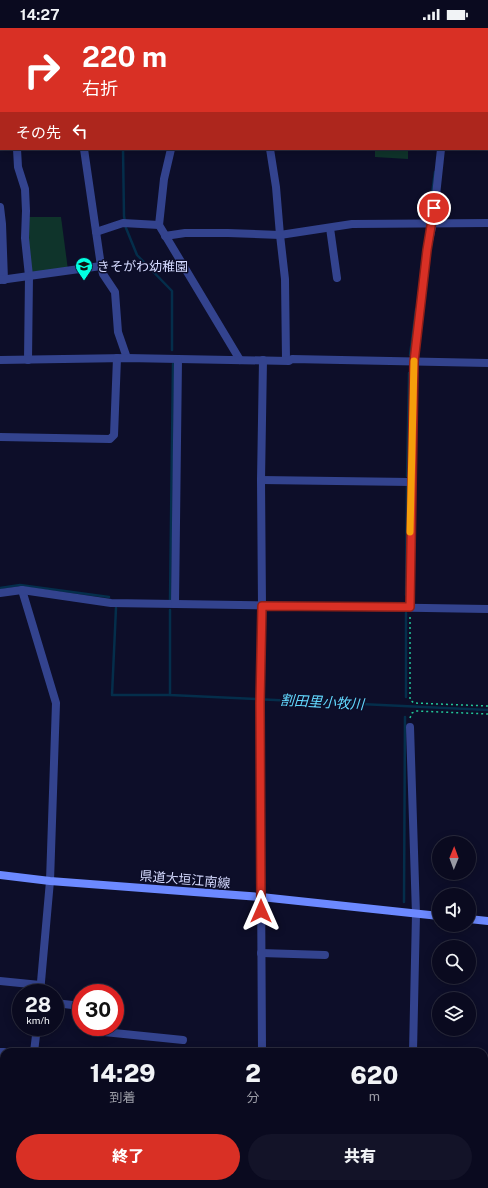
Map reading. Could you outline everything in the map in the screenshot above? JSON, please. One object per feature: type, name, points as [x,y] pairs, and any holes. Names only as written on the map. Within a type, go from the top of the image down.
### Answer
[{"type":"main road","name":"県道大垣江南線","points":[[0,875],[50,881],[261,897],[432,915]]},
{"type":"main road","points":[[476,920],[488,921]]},
{"type":"street","points":[[17,150],[18,167],[25,189],[25,238],[29,276],[28,360]]},
{"type":"street","points":[[84,150],[101,266],[103,274],[115,292],[118,332],[127,358]]},
{"type":"street","points":[[171,150],[164,179],[158,225],[240,360]]},
{"type":"street","points":[[270,150],[276,187],[285,279],[286,360]]},
{"type":"street","points":[[410,607],[414,362],[427,250],[433,223],[441,150]]},
{"type":"street","points":[[0,207],[2,224],[2,280],[101,266]]},
{"type":"street","points":[[96,232],[125,223],[158,225]]},
{"type":"street","points":[[165,236],[228,233],[280,235],[352,224],[488,223]]},
{"type":"street","points":[[330,228],[337,278]]},
{"type":"street","points":[[0,360],[117,358],[178,360],[292,359],[488,363]]},
{"type":"street","points":[[0,437],[110,439],[114,435],[117,358]]},
{"type":"street","points":[[175,604],[178,360]]},
{"type":"street","points":[[262,1048],[260,700],[263,360]]},
{"type":"street","points":[[261,480],[411,482]]},
{"type":"street","points":[[22,590],[56,703],[50,881],[40,984]]},
{"type":"street","points":[[0,593],[22,590],[111,603],[488,609]]},
{"type":"street","points":[[410,727],[416,914],[413,1048]]},
{"type":"street","points":[[261,953],[325,955]]},
{"type":"street","points":[[0,981],[15,984]]},
{"type":"street","points":[[124,1034],[183,1040]]},
{"type":"street","points":[[34,1048],[35,1036]]},
{"type":"path","points":[[410,607],[410,700],[414,703],[488,706]]},
{"type":"path","points":[[410,727],[410,717],[412,713],[417,711],[488,714]]},
{"type":"green space","points":[[375,150],[408,150],[408,159],[375,157]]},
{"type":"green space","points":[[26,217],[61,217],[68,270],[29,276]]},
{"type":"waterway","name":"割田里小牧川","points":[[123,150],[124,216],[126,228],[137,255],[172,291],[172,350]]},
{"type":"waterway","points":[[429,215],[435,172]]},
{"type":"waterway","points":[[410,355],[416,309]]},
{"type":"waterway","name":"割田里小牧川","points":[[170,600],[173,364]]},
{"type":"waterway","points":[[407,476],[409,373]]},
{"type":"waterway","points":[[406,595],[407,485]]},
{"type":"waterway","points":[[0,588],[20,585],[109,597]]},
{"type":"waterway","points":[[116,608],[112,695],[170,695]]},
{"type":"waterway","name":"割田里小牧川","points":[[170,610],[170,695],[488,710]]},
{"type":"waterway","points":[[406,613],[406,697]]},
{"type":"waterway","points":[[404,902],[405,717]]},
{"type":"slow traffic","points":[[410,532],[414,361]]},
{"type":"place","name":"きそがわ幼稚園","points":[[84,281]]},
{"type":"route","points":[[261,911],[260,703],[262,606],[410,607],[414,362],[427,250],[433,223],[434,208]]}]
